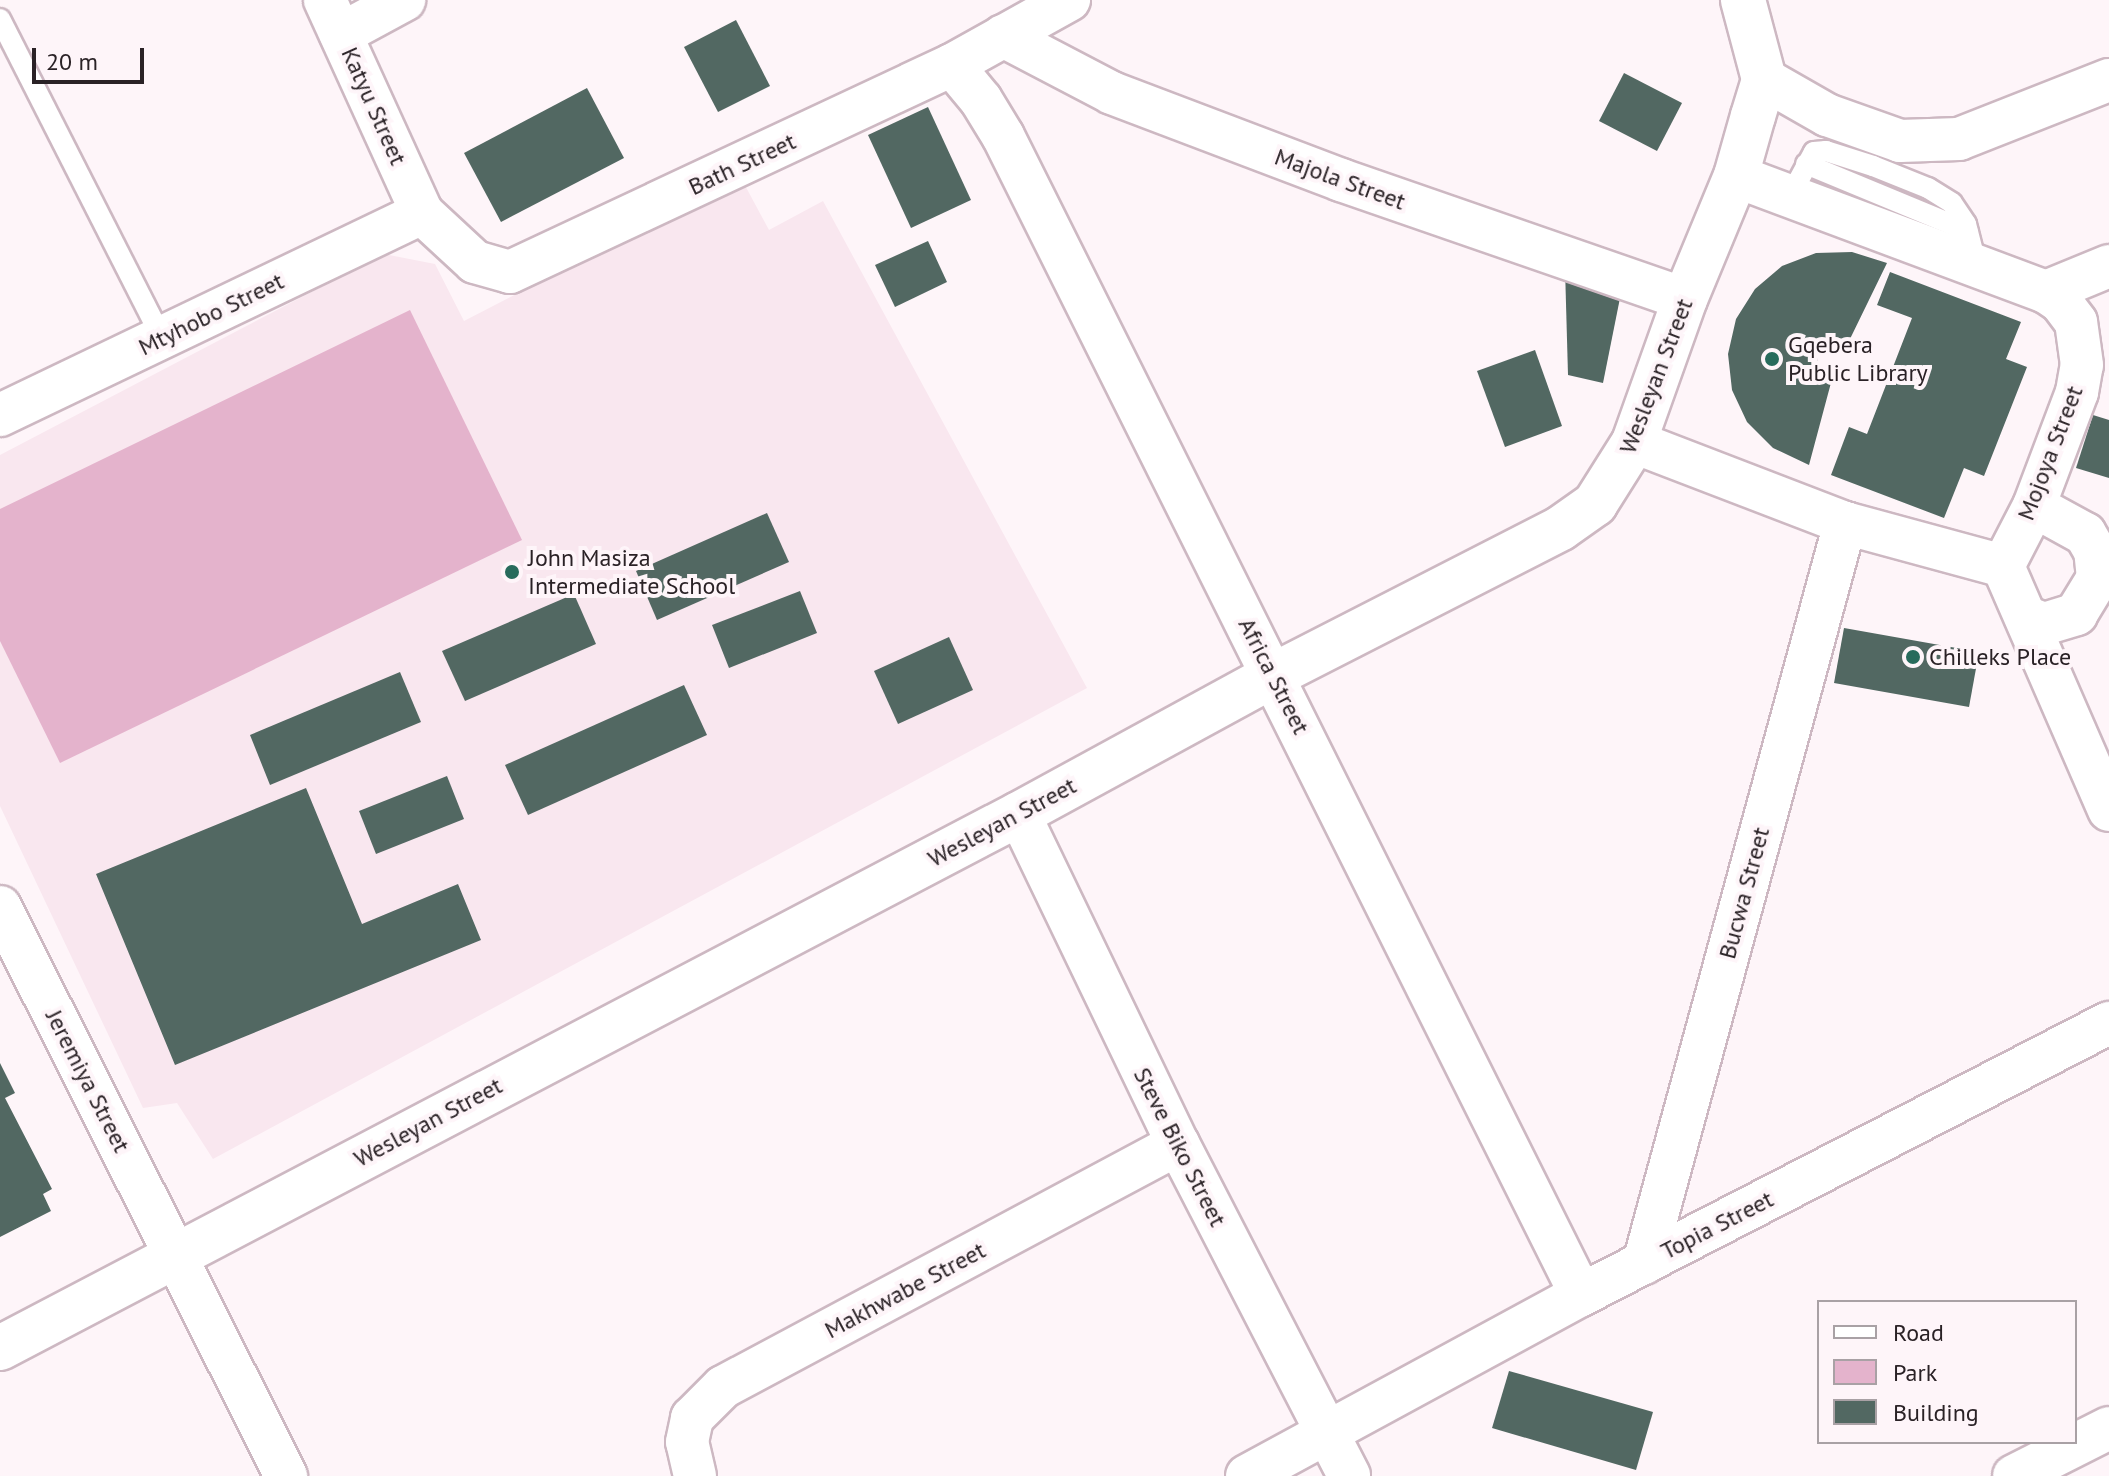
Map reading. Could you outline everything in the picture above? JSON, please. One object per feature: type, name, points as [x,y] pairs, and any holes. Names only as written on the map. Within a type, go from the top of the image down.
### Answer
[{"type":"street","points":[[333,17],[404,0]]},
{"type":"street","name":"Bath Street","points":[[422,213],[475,262],[510,272],[952,65],[1069,0]]},
{"type":"street","points":[[1743,0],[1764,79],[1827,115],[1900,141],[1959,139],[2109,80]]},
{"type":"street","name":"Katyu Street","points":[[333,17],[422,213]]},
{"type":"street","name":"Majola Street","points":[[1003,36],[1112,93],[1341,180],[1685,299]]},
{"type":"street","name":"Africa Street","points":[[952,65],[981,100],[1003,136],[1581,1295]]},
{"type":"street","name":"Wesleyan Street","points":[[0,1348],[1019,814],[1274,675],[1561,528],[1595,504],[1634,442],[1685,299],[1736,176],[1764,79]]},
{"type":"street","name":"Mojoya Street","points":[[1736,176],[1798,180],[1973,250],[2061,302],[2076,322],[2082,365],[2093,398],[2003,566]]},
{"type":"street","name":"Mtyhobo Street","points":[[0,415],[422,213]]},
{"type":"street","points":[[2046,292],[2109,266]]},
{"type":"street","points":[[1634,442],[1845,523],[2003,566],[2109,810]]},
{"type":"street","points":[[2026,617],[2044,624],[2076,614],[2104,588],[2095,551],[2085,534],[2034,506]]},
{"type":"street","name":"Bucwa Street","points":[[1644,1263],[1845,523]]},
{"type":"street","name":"Steve Biko Street","points":[[1019,814],[1178,1144],[1349,1476]]},
{"type":"street","name":"Jeremiya Street","points":[[0,907],[286,1476]]},
{"type":"street","name":"Topia Street","points":[[1328,1434],[1581,1295],[2109,1023]]},
{"type":"street","name":"Makhwabe Street","points":[[695,1476],[687,1442],[692,1418],[723,1387],[1178,1144]]},
{"type":"street","points":[[2014,1476],[2109,1428]]},
{"type":"street","points":[[1247,1476],[1328,1434]]},
{"type":"lane","points":[[0,19],[162,339]]},
{"type":"lane","points":[[1798,180],[1814,152],[1826,151],[1928,188],[1952,203],[1973,250]]},
{"type":"shaded area","name":"John Masiza Intermediate School","points":[[741,178],[769,230],[823,201],[1087,688],[213,1159],[177,1103],[143,1108],[0,806],[0,455],[384,254],[435,264],[464,321]]},
{"type":"green space","points":[[410,310],[522,540],[60,763],[0,641],[0,509]]},
{"type":"building","points":[[736,20],[770,86],[718,112],[684,47]]},
{"type":"building","points":[[1624,73],[1682,103],[1657,151],[1599,121]]},
{"type":"building","points":[[587,88],[624,158],[501,222],[464,153]]},
{"type":"building","points":[[928,107],[971,200],[911,228],[868,135]]},
{"type":"building","points":[[928,241],[947,282],[895,307],[875,265]]},
{"type":"building","name":"Gqebera Public Library","points":[[1852,252],[1887,263],[1849,341],[1836,337],[1828,340],[1816,354],[1821,373],[1832,379],[1809,465],[1773,448],[1747,422],[1732,390],[1728,354],[1736,319],[1755,289],[1782,266],[1816,253]]},
{"type":"building","points":[[1565,268],[1624,278],[1603,383],[1568,375]]},
{"type":"building","points":[[1890,272],[2021,322],[2006,359],[2027,367],[1984,476],[1964,468],[1944,518],[1831,475],[1849,427],[1867,434],[1912,318],[1877,305]]},
{"type":"building","points":[[1535,350],[1562,426],[1505,447],[1477,371]]},
{"type":"building","points":[[2093,415],[2109,420],[2109,478],[2076,468]]},
{"type":"building","points":[[767,513],[789,562],[657,620],[636,571]]},
{"type":"building","points":[[800,591],[817,633],[729,668],[712,625]]},
{"type":"building","points":[[574,594],[596,644],[465,701],[442,651]]},
{"type":"building","points":[[1844,628],[1979,652],[1969,707],[1834,683]]},
{"type":"building","points":[[949,637],[973,690],[898,724],[874,671]]},
{"type":"building","points":[[400,672],[421,722],[270,785],[250,735]]},
{"type":"building","points":[[684,685],[707,735],[528,815],[505,765]]},
{"type":"building","points":[[447,776],[464,819],[376,854],[359,811]]},
{"type":"building","points":[[306,788],[362,924],[458,884],[481,940],[175,1065],[96,874]]},
{"type":"building","points":[[0,1063],[15,1093],[5,1098],[52,1189],[43,1194],[51,1211],[0,1237]]},
{"type":"building","points":[[1509,1371],[1653,1412],[1636,1470],[1492,1428]]},
{"type":"place","name":"Gqebera Public Library","points":[[1772,359]]},
{"type":"place","name":"John Masiza Intermediate School","points":[[512,572]]},
{"type":"place","name":"Chilleks Place","points":[[1913,657]]}]
